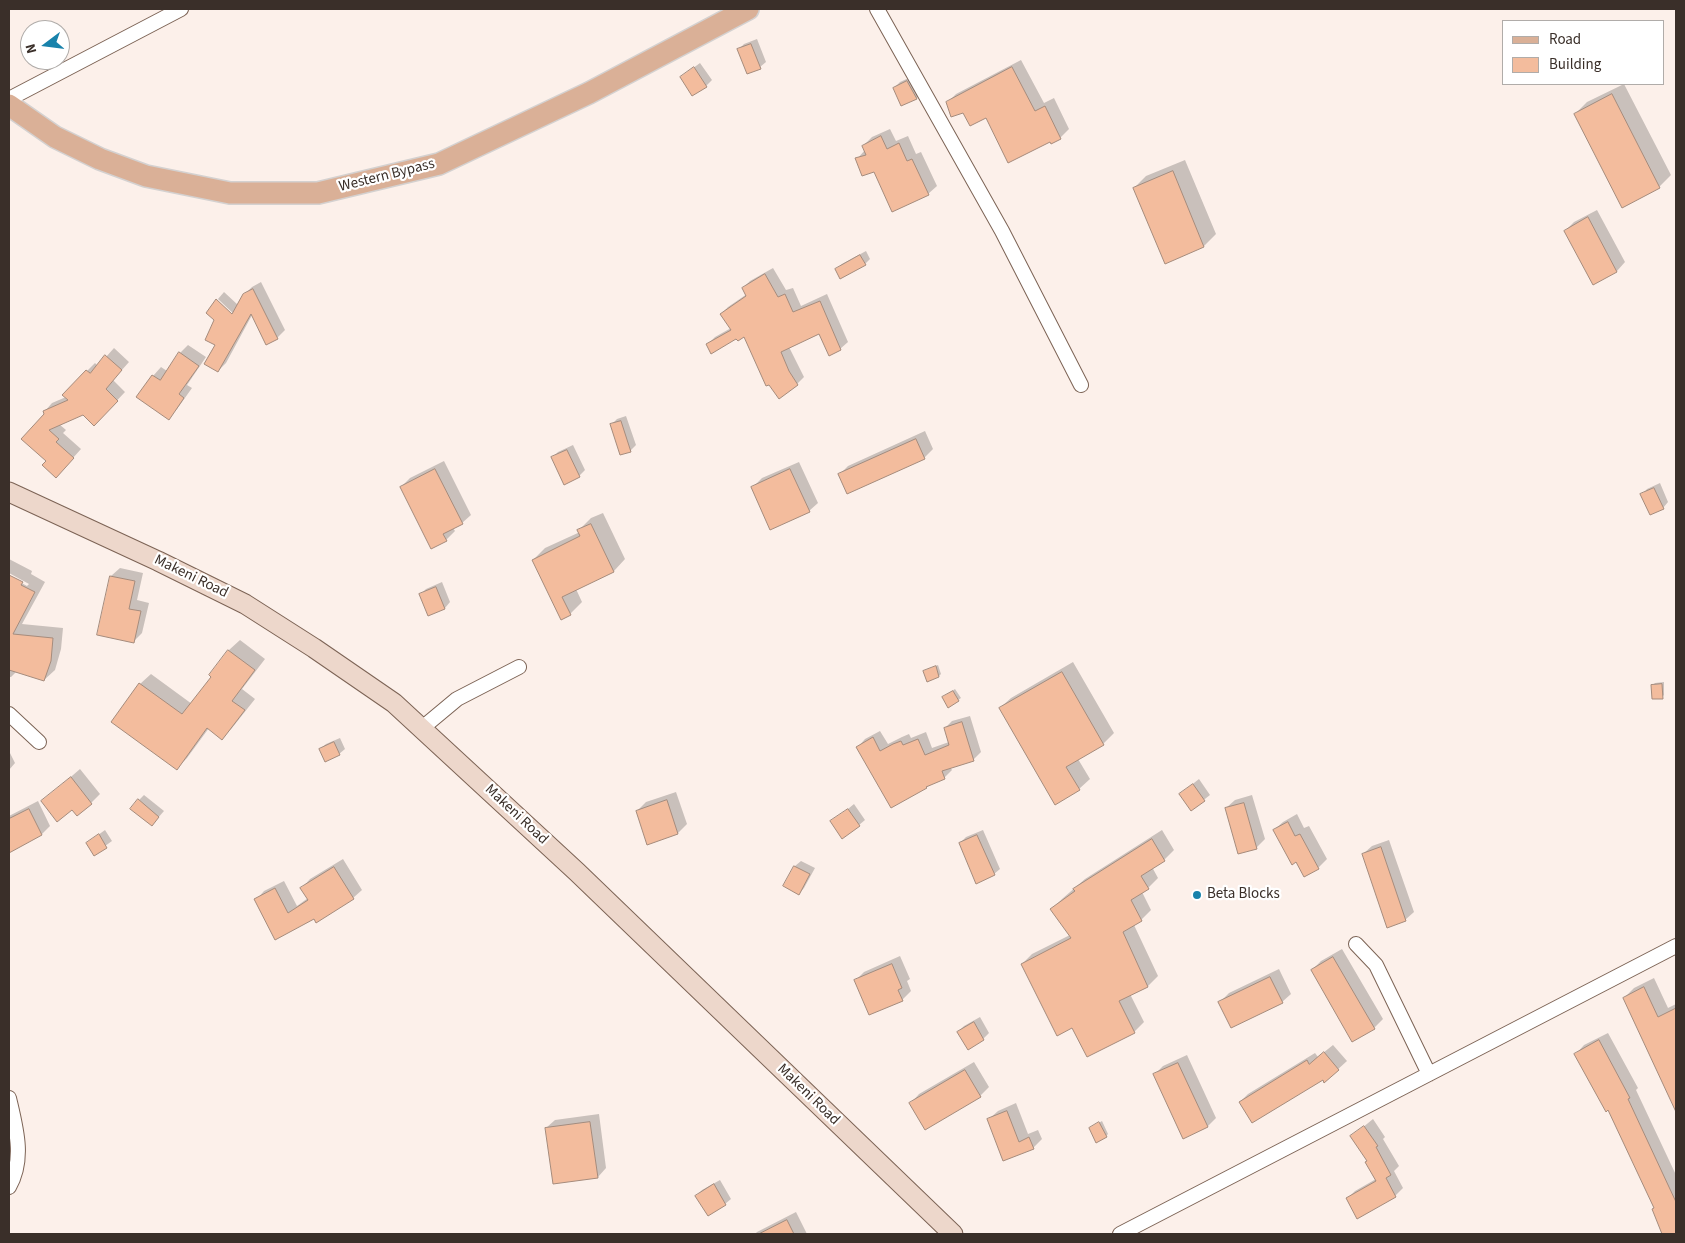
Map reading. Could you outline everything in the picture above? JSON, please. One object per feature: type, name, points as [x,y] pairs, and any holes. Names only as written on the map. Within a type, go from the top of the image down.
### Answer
[{"type":"main road","name":"Western Bypass","points":[[9,105],[55,137],[100,159],[146,176],[230,193],[318,193],[439,164],[589,92],[748,9]]},
{"type":"main road","name":"Makeni Road","points":[[9,492],[158,561],[245,604],[314,648],[394,703],[577,872],[953,1234]]},
{"type":"street","points":[[9,99],[181,9]]},
{"type":"street","points":[[877,9],[1002,231],[1081,385]]},
{"type":"street","points":[[421,728],[457,699],[519,667]]},
{"type":"street","points":[[9,714],[39,742]]},
{"type":"street","points":[[1356,944],[1376,965],[1429,1074]]},
{"type":"street","points":[[1120,1234],[1676,946]]},
{"type":"street","points":[[9,1098],[19,1150],[17,1169],[9,1187]]},
{"type":"building","points":[[751,44],[761,69],[747,74],[737,49]]},
{"type":"building","points":[[694,67],[707,87],[692,96],[680,77]]},
{"type":"building","points":[[1012,67],[1035,111],[1045,106],[1061,139],[1051,144],[1050,142],[1008,163],[986,118],[970,126],[963,113],[951,117],[946,102]]},
{"type":"building","points":[[907,81],[917,99],[901,106],[893,88]]},
{"type":"building","points":[[1612,94],[1660,188],[1622,208],[1574,114]]},
{"type":"building","points":[[881,136],[887,149],[899,143],[907,161],[912,159],[929,195],[892,212],[874,172],[862,176],[855,158],[866,155],[862,146]]},
{"type":"building","points":[[1173,171],[1204,247],[1165,264],[1133,188]]},
{"type":"building","points":[[1588,217],[1617,272],[1593,285],[1564,231]]},
{"type":"building","points":[[860,255],[866,265],[840,279],[835,269]]},
{"type":"building","points":[[765,274],[778,297],[785,294],[793,312],[820,301],[841,350],[829,356],[819,334],[781,352],[789,371],[798,385],[779,399],[769,385],[766,386],[744,337],[738,341],[736,339],[711,354],[706,344],[731,330],[720,314],[746,296],[742,288]]},
{"type":"building","points":[[253,289],[278,339],[266,345],[251,314],[218,372],[204,364],[215,345],[205,340],[214,320],[206,313],[216,299],[232,314],[243,294]]},
{"type":"building","points":[[179,352],[199,366],[179,394],[184,398],[169,420],[136,397],[152,375],[160,380]]},
{"type":"building","points":[[105,355],[122,370],[106,389],[118,401],[94,426],[83,415],[49,430],[59,439],[56,442],[74,458],[56,478],[42,465],[46,461],[21,439],[44,414],[43,411],[68,400],[62,395],[86,370],[90,373]]},
{"type":"building","points":[[621,421],[631,452],[620,455],[610,424]]},
{"type":"building","points":[[916,439],[925,459],[847,494],[838,474]]},
{"type":"building","points":[[567,450],[580,477],[564,485],[551,457]]},
{"type":"building","points":[[435,469],[463,524],[443,534],[447,541],[431,549],[400,487]]},
{"type":"building","points":[[790,469],[810,512],[770,530],[751,487]]},
{"type":"building","points":[[1654,488],[1664,509],[1650,515],[1640,494]]},
{"type":"building","points":[[591,524],[614,572],[562,597],[571,615],[561,620],[532,560],[580,536],[577,530]]},
{"type":"building","points":[[9,575],[23,582],[21,585],[35,592],[13,634],[53,638],[51,661],[44,681],[9,670]]},
{"type":"building","points":[[110,576],[135,581],[129,609],[141,611],[134,643],[97,635]]},
{"type":"building","points":[[436,587],[445,609],[428,616],[419,594]]},
{"type":"building","points":[[228,650],[255,670],[232,701],[245,710],[222,740],[207,728],[177,770],[111,722],[139,683],[182,714],[211,677],[209,675]]},
{"type":"building","points":[[936,666],[939,677],[927,682],[923,671]]},
{"type":"building","points":[[1062,672],[1104,745],[1066,767],[1080,790],[1055,805],[999,708]]},
{"type":"building","points":[[1662,684],[1663,699],[1652,699],[1651,685]]},
{"type":"building","points":[[953,691],[959,701],[948,708],[942,697]]},
{"type":"building","points":[[962,722],[974,761],[942,771],[945,779],[926,787],[891,808],[856,747],[873,737],[880,751],[901,741],[903,745],[918,739],[925,755],[949,745],[944,728]]},
{"type":"building","points":[[334,742],[340,755],[325,762],[319,749]]},
{"type":"building","points":[[71,777],[92,804],[77,816],[72,810],[57,822],[41,801]]},
{"type":"building","points":[[1193,784],[1205,801],[1191,811],[1179,794]]},
{"type":"building","points":[[138,799],[159,817],[152,826],[130,809]]},
{"type":"building","points":[[667,800],[678,834],[647,845],[636,811]]},
{"type":"building","points":[[1244,803],[1257,849],[1238,854],[1225,808]]},
{"type":"building","points":[[29,809],[42,835],[9,853],[9,819]]},
{"type":"building","points":[[848,809],[860,826],[842,839],[830,821]]},
{"type":"building","points":[[1288,822],[1295,836],[1300,834],[1319,869],[1304,877],[1296,862],[1292,865],[1273,830]]},
{"type":"building","points":[[99,834],[107,848],[94,856],[86,843]]},
{"type":"building","points":[[977,835],[995,875],[976,884],[959,843]]},
{"type":"building","points":[[1152,839],[1165,861],[1141,876],[1149,889],[1131,900],[1142,921],[1123,932],[1148,987],[1119,1001],[1135,1033],[1087,1057],[1072,1028],[1057,1036],[1021,964],[1071,938],[1050,909],[1075,891],[1073,889]]},
{"type":"building","points":[[1381,847],[1406,921],[1387,928],[1362,854]]},
{"type":"building","points":[[794,866],[810,874],[799,895],[783,886]]},
{"type":"building","points":[[334,867],[354,899],[316,923],[314,919],[275,940],[254,899],[275,888],[288,913],[308,900],[300,888]]},
{"type":"building","points":[[1333,957],[1375,1029],[1352,1042],[1311,970]]},
{"type":"building","points":[[892,964],[902,988],[898,990],[903,1001],[869,1015],[854,980]]},
{"type":"building","points":[[1270,977],[1283,1003],[1231,1028],[1218,1002]]},
{"type":"building","points":[[1644,987],[1658,1017],[1676,1008],[1676,1112],[1623,998]]},
{"type":"building","points":[[974,1022],[984,1040],[968,1050],[957,1032]]},
{"type":"building","points":[[1599,1040],[1630,1098],[1628,1099],[1676,1202],[1676,1234],[1662,1234],[1652,1209],[1654,1208],[1608,1110],[1606,1112],[1574,1054]]},
{"type":"building","points":[[1324,1052],[1339,1070],[1324,1083],[1323,1080],[1252,1123],[1239,1102],[1307,1060],[1309,1064]]},
{"type":"building","points":[[1178,1063],[1208,1127],[1183,1139],[1153,1074]]},
{"type":"building","points":[[965,1070],[981,1097],[925,1130],[909,1103]]},
{"type":"building","points":[[1007,1111],[1019,1142],[1029,1137],[1034,1149],[1003,1161],[987,1119]]},
{"type":"building","points":[[590,1122],[598,1178],[553,1184],[545,1128]]},
{"type":"building","points":[[1099,1122],[1107,1137],[1096,1143],[1089,1128]]},
{"type":"building","points":[[1364,1126],[1378,1146],[1376,1147],[1391,1175],[1386,1178],[1396,1197],[1357,1219],[1346,1198],[1376,1181],[1365,1162],[1367,1161],[1350,1136]]},
{"type":"building","points":[[714,1184],[726,1205],[708,1216],[695,1196]]},
{"type":"building","points":[[787,1220],[794,1234],[759,1234]]},
{"type":"place","name":"Beta Blocks","points":[[1197,895]]}]
